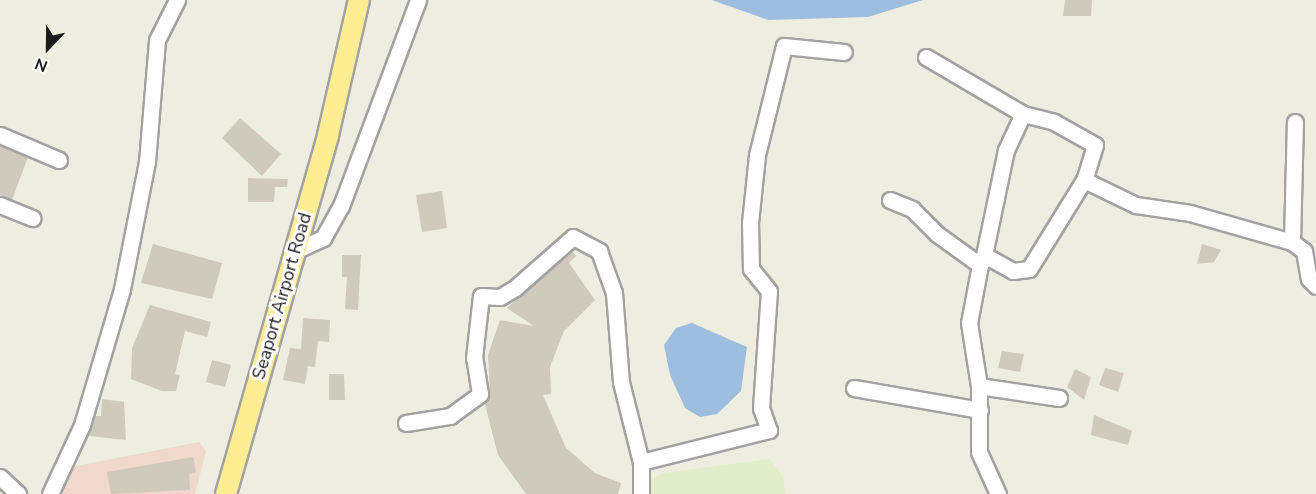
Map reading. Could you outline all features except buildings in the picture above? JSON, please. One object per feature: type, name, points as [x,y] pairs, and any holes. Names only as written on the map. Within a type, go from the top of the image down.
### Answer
[{"type":"main road","name":"Seaport Airport Road","points":[[226,494],[295,251],[336,98],[359,0]]},
{"type":"street","points":[[50,494],[82,425],[122,288],[147,162],[157,40],[177,0]]},
{"type":"street","points":[[295,251],[323,238],[341,206],[418,0]]},
{"type":"street","points":[[641,462],[769,430],[761,408],[769,291],[751,269],[750,223],[757,155],[784,46],[844,52]]},
{"type":"street","points":[[926,57],[1023,114],[1054,122],[1095,145],[1084,180],[1029,269],[1012,271],[987,256],[981,262]]},
{"type":"street","points":[[998,494],[979,452],[979,386],[969,322],[1006,150],[1023,114]]},
{"type":"street","points":[[1292,242],[1295,122]]},
{"type":"street","points":[[0,135],[59,160]]},
{"type":"street","points":[[1084,180],[1136,205],[1190,213],[1292,242],[1304,251],[1309,279],[1316,286]]},
{"type":"street","points":[[890,200],[912,209],[937,234],[981,262]]},
{"type":"street","points":[[0,205],[32,218]]},
{"type":"street","points":[[406,423],[450,416],[480,394],[474,358],[481,296],[500,297],[514,288],[573,237],[599,251],[614,293],[621,382],[641,462],[640,494]]},
{"type":"street","points":[[979,386],[1059,398]]},
{"type":"street","points":[[854,388],[980,410]]},
{"type":"street","points":[[0,477],[18,494]]},
{"type":"shaded area","points":[[199,442],[206,451],[195,494],[60,494],[71,467]]},
{"type":"green space","points":[[770,459],[783,477],[785,494],[647,494],[646,482],[664,473]]},
{"type":"water","points":[[712,0],[923,0],[868,17],[768,20]]},
{"type":"water","points":[[692,323],[747,347],[741,391],[717,414],[700,417],[685,408],[670,375],[664,345],[676,328]]}]
